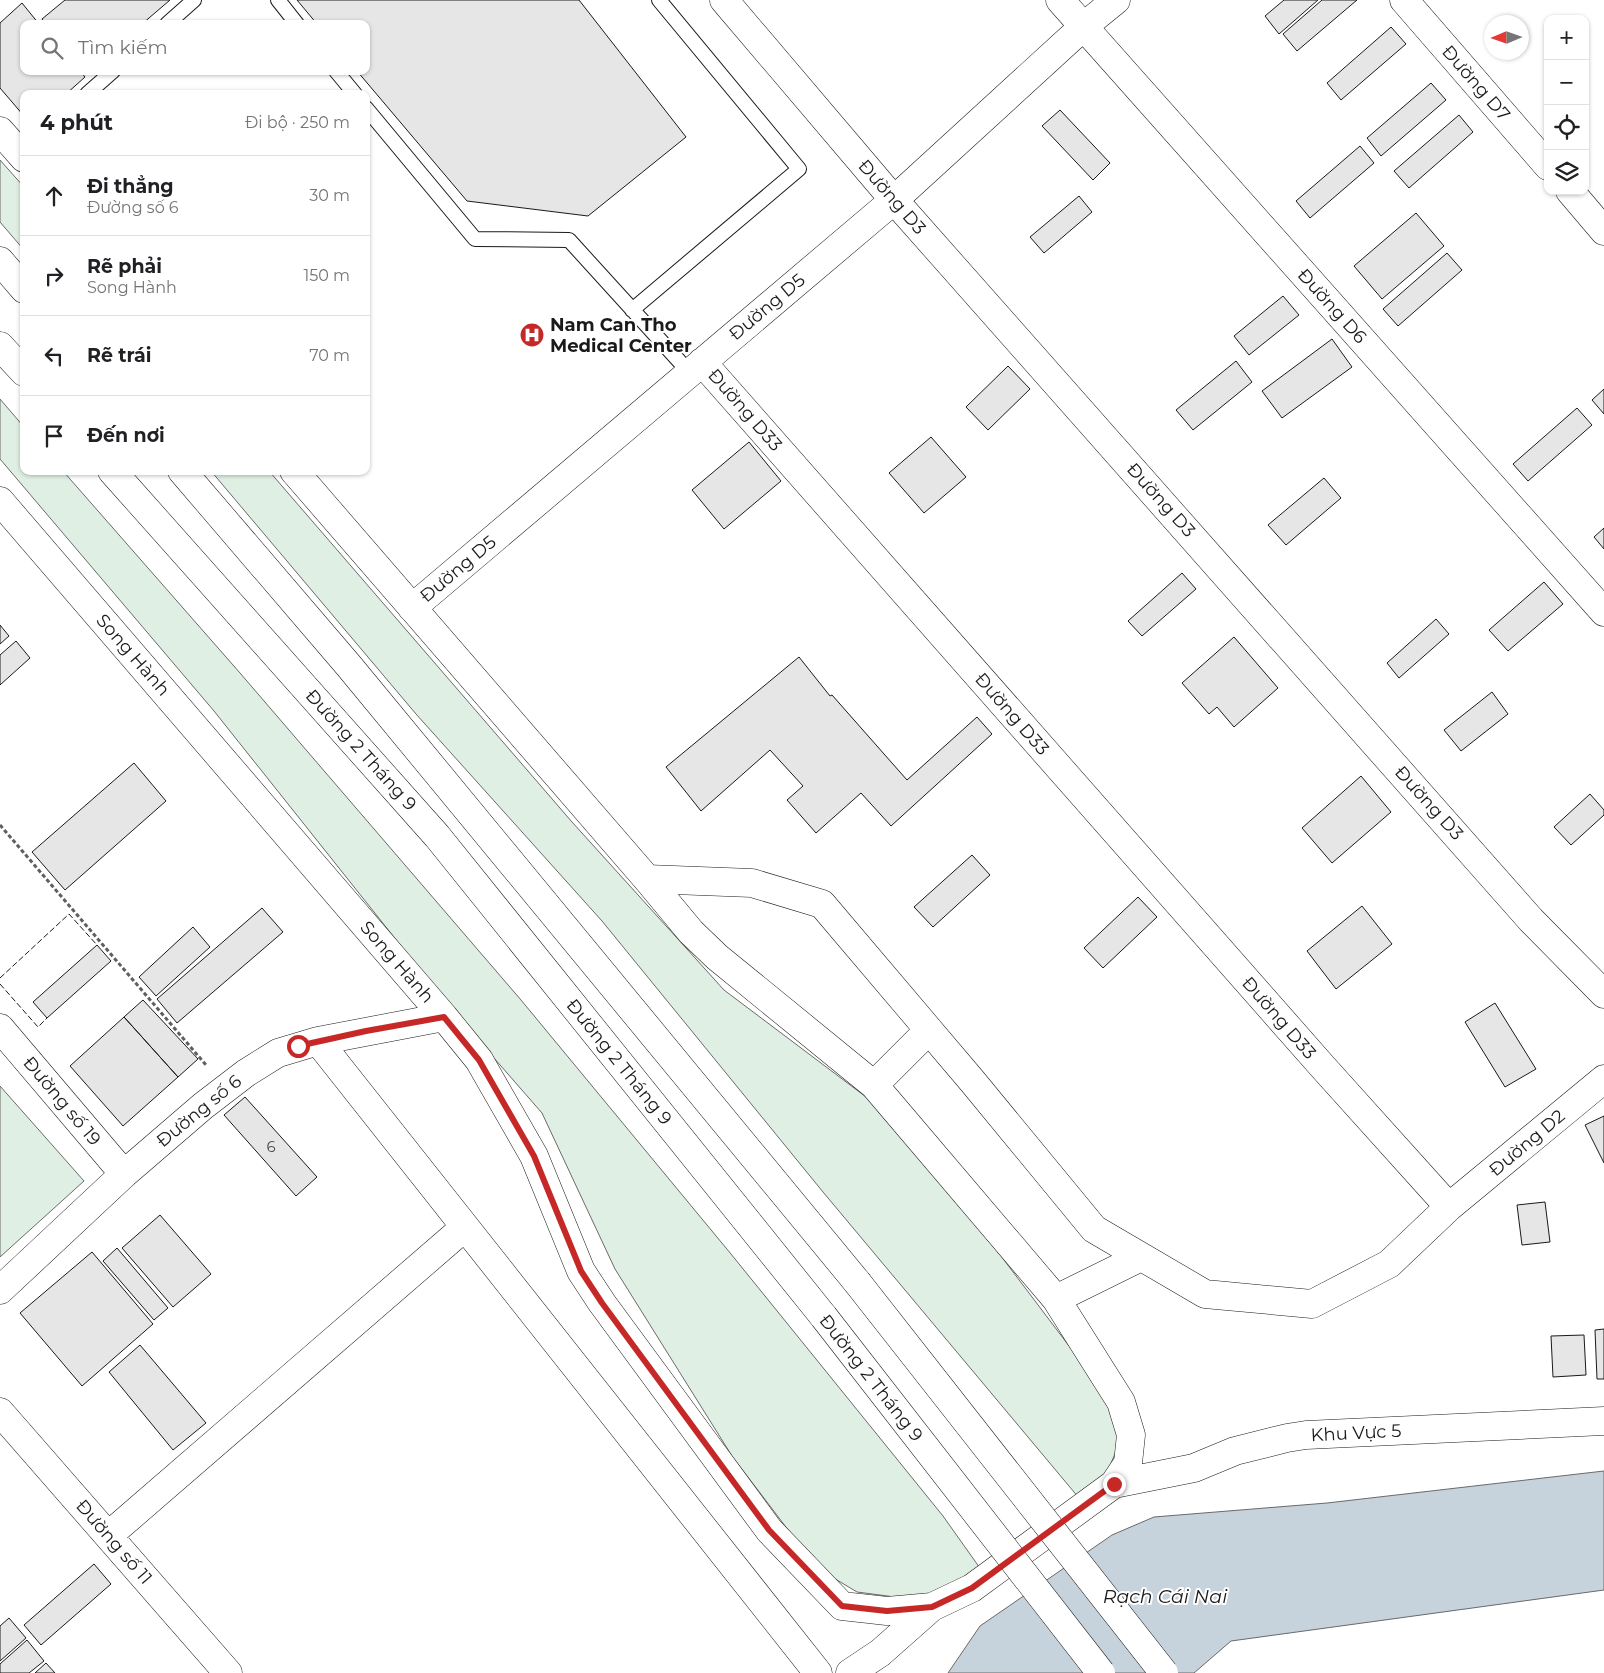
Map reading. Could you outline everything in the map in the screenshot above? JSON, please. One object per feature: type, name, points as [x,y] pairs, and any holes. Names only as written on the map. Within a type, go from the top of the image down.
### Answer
[{"type":"main road","name":"Đường D3","points":[[724,0],[894,200],[1532,920],[1604,994]]},
{"type":"main road","name":"Đường D6","points":[[1060,0],[1604,612]]},
{"type":"main road","name":"Đường D5","points":[[412,608],[894,200],[1116,0]]},
{"type":"main road","name":"Đường D7","points":[[1404,0],[1544,161]]},
{"type":"main road","points":[[0,130],[20,152]]},
{"type":"main road","points":[[1573,195],[1604,231]]},
{"type":"main road","points":[[0,261],[20,284]]},
{"type":"main road","points":[[0,346],[20,368]]},
{"type":"main road","name":"Đường D33","points":[[696,367],[1450,1207]]},
{"type":"main road","name":"Đường 2 Tháng 9","points":[[116,475],[437,836],[824,1317],[1101,1673]]},
{"type":"main road","points":[[185,475],[349,666],[857,1282],[1164,1673]]},
{"type":"main road","points":[[297,475],[647,879],[668,906],[698,938],[874,1085],[1056,1299],[1122,1402],[1130,1435],[1128,1463],[1114,1484],[972,1588],[932,1607],[880,1653],[850,1673]]},
{"type":"main road","name":"Song Hành","points":[[0,501],[479,1060],[534,1156],[581,1271],[602,1303],[769,1530],[842,1606],[887,1611],[932,1607]]},
{"type":"main road","name":"Đường D2","points":[[647,879],[752,883],[822,904],[1094,1230],[1205,1294],[1312,1304],[1389,1264],[1450,1207],[1604,1079]]},
{"type":"main road","name":"Đường số 6","points":[[0,1290],[124,1174],[203,1106],[246,1073],[278,1053],[318,1041],[444,1017]]},
{"type":"main road","name":"Đường số 19","points":[[0,1028],[124,1174]]},
{"type":"main road","points":[[874,1085],[929,1030]]},
{"type":"main road","points":[[318,1041],[818,1673]]},
{"type":"main road","points":[[108,1535],[465,1227]]},
{"type":"main road","points":[[1056,1299],[1141,1257]]},
{"type":"main road","name":"Đường số 11","points":[[0,1412],[228,1673]]},
{"type":"main road","name":"Khu Vực 5","points":[[1114,1484],[1194,1468],[1235,1451],[1306,1435],[1604,1421]]},
{"type":"lane","points":[[172,20],[194,0]]},
{"type":"lane","points":[[278,0],[294,20]]},
{"type":"lane","points":[[632,310],[799,168],[659,0]]},
{"type":"lane","points":[[92,90],[108,75]]},
{"type":"lane","points":[[339,75],[352,90]]},
{"type":"lane","points":[[370,113],[475,239],[570,240],[632,310],[696,367]]},
{"type":"path","points":[[0,825],[210,1069]]},
{"type":"green space","points":[[0,160],[20,182],[20,245],[0,222]]},
{"type":"green space","points":[[0,399],[20,422],[20,475],[67,475],[240,673],[521,1000],[731,1254],[943,1516],[982,1571],[918,1600],[857,1592],[817,1568],[732,1456],[615,1269],[542,1113],[452,1010],[214,711],[0,459]]},
{"type":"green space","points":[[214,475],[272,475],[572,822],[724,990],[878,1106],[1001,1256],[1088,1371],[1116,1414],[1120,1442],[1106,1475],[1079,1498],[823,1192],[602,921],[416,714]]},
{"type":"green space","points":[[0,1086],[84,1181],[0,1257]]},
{"type":"water","name":"Rạch Cái Nai","points":[[1604,1471],[1604,1590],[1231,1641],[1194,1673],[948,1673],[980,1626],[1112,1535],[1154,1517],[1327,1503]]},
{"type":"building","points":[[65,0],[170,0],[147,20],[42,19]]},
{"type":"building","points":[[297,0],[579,0],[686,137],[588,216],[467,201],[360,75],[370,75],[370,20],[314,20]]},
{"type":"building","points":[[1284,0],[1318,0],[1279,34],[1265,16]]},
{"type":"building","points":[[1322,0],[1357,0],[1297,51],[1283,34]]},
{"type":"building","points":[[22,3],[36,20],[20,20],[20,75],[83,75],[85,77],[70,90],[20,90],[20,111],[0,88],[0,23]]},
{"type":"building","points":[[1391,27],[1406,44],[1341,100],[1327,83]]},
{"type":"building","points":[[1431,83],[1446,100],[1381,156],[1367,138]]},
{"type":"building","points":[[1060,110],[1110,163],[1093,180],[1042,126]]},
{"type":"building","points":[[1459,115],[1473,132],[1409,188],[1394,171]]},
{"type":"building","points":[[1360,146],[1374,163],[1310,218],[1296,201]]},
{"type":"building","points":[[1079,196],[1092,212],[1044,253],[1030,237]]},
{"type":"building","points":[[1416,213],[1444,246],[1382,299],[1354,266]]},
{"type":"building","points":[[1447,253],[1462,270],[1398,326],[1383,309]]},
{"type":"building","points":[[1283,296],[1299,315],[1249,355],[1234,336]]},
{"type":"building","points":[[1332,339],[1352,367],[1282,418],[1262,391]]},
{"type":"building","points":[[1236,361],[1252,382],[1193,430],[1176,410]]},
{"type":"building","points":[[1008,366],[1030,389],[988,430],[966,407]]},
{"type":"building","points":[[1604,389],[1604,414],[1592,400]]},
{"type":"building","points":[[1577,408],[1592,425],[1528,481],[1513,464]]},
{"type":"building","points":[[931,437],[966,477],[924,513],[889,473]]},
{"type":"building","points":[[749,442],[781,481],[724,529],[692,490]]},
{"type":"building","points":[[1324,478],[1341,498],[1286,545],[1268,525]]},
{"type":"building","points":[[1604,528],[1604,549],[1594,537]]},
{"type":"building","points":[[1182,573],[1196,589],[1142,636],[1128,621]]},
{"type":"building","points":[[1544,582],[1563,604],[1508,651],[1489,630]]},
{"type":"building","points":[[1436,619],[1449,634],[1399,678],[1387,663]]},
{"type":"building","points":[[0,625],[9,636],[0,644]]},
{"type":"building","points":[[1234,637],[1278,688],[1234,727],[1217,707],[1209,714],[1182,683]]},
{"type":"building","points":[[16,641],[30,658],[0,685],[0,655]]},
{"type":"building","points":[[799,657],[830,696],[832,695],[907,780],[977,717],[992,734],[891,826],[861,793],[816,833],[787,800],[803,786],[770,750],[701,811],[666,767]]},
{"type":"building","points":[[1492,692],[1508,714],[1461,751],[1444,730]]},
{"type":"building","points":[[134,763],[166,801],[65,890],[32,852]]},
{"type":"building","points":[[1361,776],[1391,812],[1332,863],[1302,828]]},
{"type":"building","points":[[1590,794],[1604,810],[1604,815],[1571,845],[1554,827]]},
{"type":"building","points":[[972,855],[990,875],[933,927],[914,907]]},
{"type":"building","points":[[1138,897],[1157,917],[1103,968],[1084,948]]},
{"type":"building","points":[[1362,906],[1392,944],[1336,989],[1307,951]]},
{"type":"building","points":[[262,908],[283,932],[177,1023],[157,999]]},
{"type":"building","points":[[193,927],[210,947],[156,996],[139,977]]},
{"type":"building","points":[[97,945],[111,961],[47,1018],[33,1002]]},
{"type":"building","points":[[143,1000],[198,1059],[178,1077],[124,1017]]},
{"type":"building","points":[[1495,1003],[1536,1069],[1505,1087],[1465,1022]]},
{"type":"building","points":[[124,1017],[178,1077],[123,1126],[70,1066]]},
{"type":"building","points":[[245,1097],[317,1177],[296,1196],[224,1115]]},
{"type":"building","points":[[1604,1116],[1604,1163],[1585,1125]]},
{"type":"building","points":[[1545,1202],[1550,1242],[1522,1245],[1517,1205]]},
{"type":"building","points":[[160,1215],[211,1274],[173,1307],[122,1248]]},
{"type":"building","points":[[117,1248],[168,1308],[154,1320],[103,1261]]},
{"type":"building","points":[[92,1252],[153,1324],[82,1386],[20,1313]]},
{"type":"building","points":[[1604,1329],[1604,1379],[1597,1379],[1595,1330]]},
{"type":"building","points":[[1584,1335],[1586,1375],[1553,1377],[1551,1336]]},
{"type":"building","points":[[140,1345],[206,1423],[173,1450],[109,1372]]},
{"type":"building","points":[[94,1564],[111,1584],[41,1645],[24,1625]]},
{"type":"building","points":[[9,1618],[26,1638],[0,1661],[0,1626]]},
{"type":"building","points":[[27,1640],[44,1661],[29,1673],[0,1673],[0,1664]]},
{"type":"building","points":[[46,1663],[55,1673],[35,1673]]},
{"type":"fence","points":[[0,978],[69,914],[97,945]]},
{"type":"fence","points":[[0,984],[38,1027],[47,1018]]},
{"type":"place","name":"Nam Can Tho Medical Center","points":[[532,335]]},
{"type":"route","points":[[298,1046],[444,1017],[479,1060],[534,1156],[581,1271],[602,1303],[769,1530],[842,1606],[887,1611],[932,1607],[972,1588],[1114,1484]]}]
